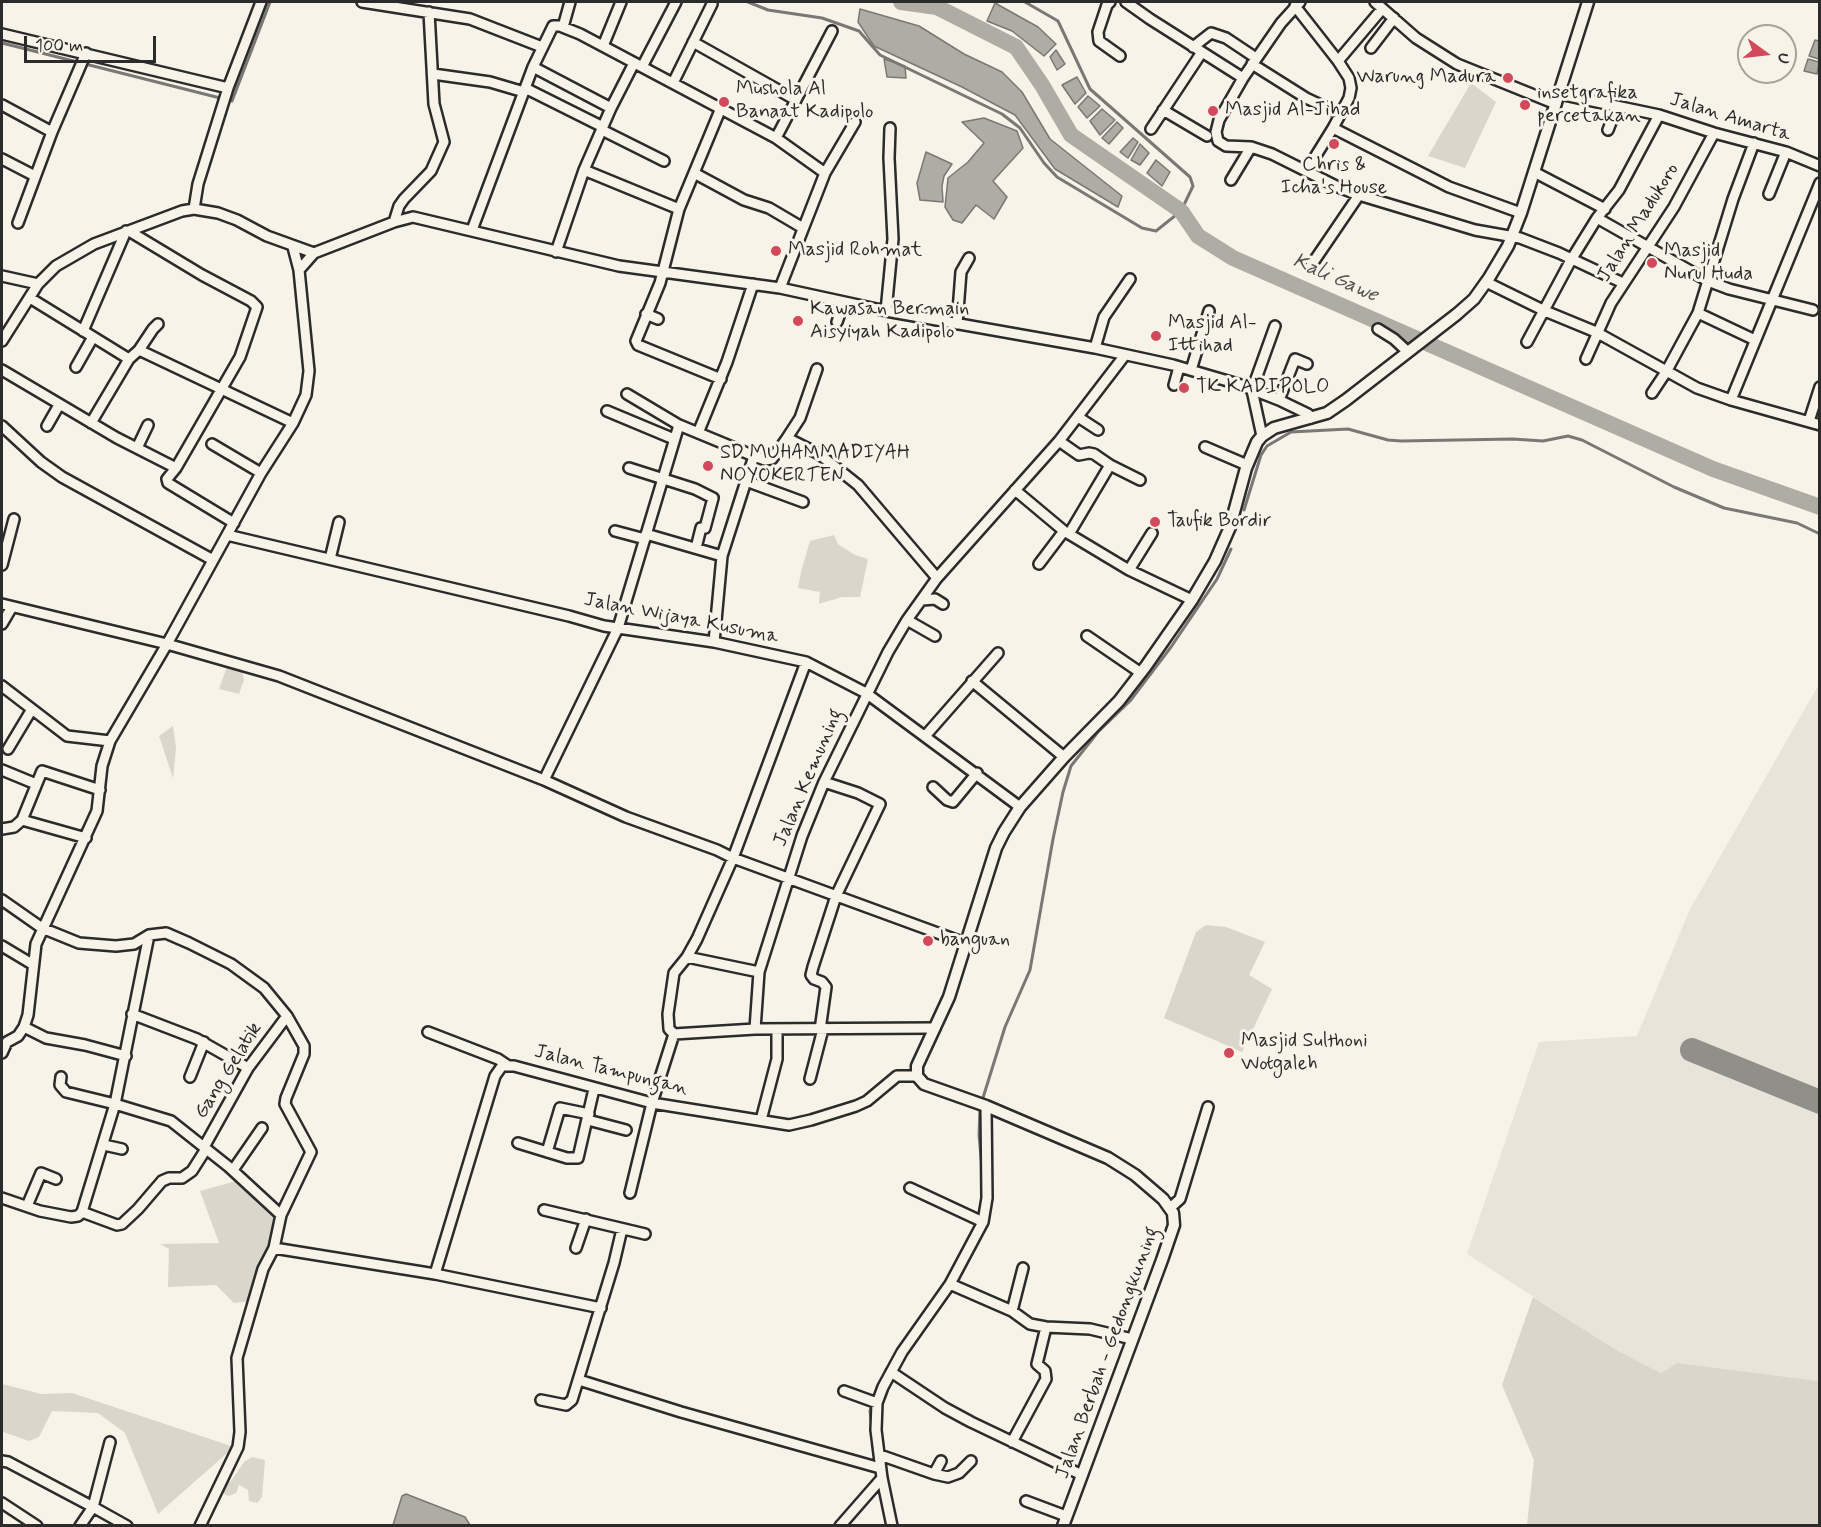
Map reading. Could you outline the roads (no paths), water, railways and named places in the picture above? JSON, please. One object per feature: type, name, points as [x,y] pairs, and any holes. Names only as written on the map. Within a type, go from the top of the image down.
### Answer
[{"type":"main road","points":[[917,1076],[920,1061],[949,998],[997,846],[1020,807],[1064,757],[1119,701],[1192,600],[1215,561],[1230,527],[1247,465],[1262,436],[1274,428],[1327,412],[1346,400],[1457,314],[1474,299],[1486,282],[1512,235],[1521,213],[1588,2]]},
{"type":"main road","name":"Jalan Berbah - Gedongkuning","points":[[917,1076],[924,1084],[982,1104],[1108,1158],[1135,1175],[1163,1199],[1174,1218],[1174,1225],[1065,1521]]},
{"type":"street","points":[[194,209],[198,184],[226,96],[261,2]]},
{"type":"street","points":[[362,2],[470,19],[542,47]]},
{"type":"street","points":[[563,27],[570,2]]},
{"type":"street","points":[[603,46],[621,2]]},
{"type":"street","points":[[555,252],[584,170],[611,108],[676,2]]},
{"type":"street","points":[[1110,2],[1098,32],[1099,41],[1120,56]]},
{"type":"street","points":[[1126,2],[1243,78]]},
{"type":"street","name":"Jalan Amarta","points":[[1375,2],[1416,38],[1457,64],[1558,99],[1617,106],[1659,116],[1786,152],[1820,166]]},
{"type":"street","points":[[673,83],[712,4]]},
{"type":"street","points":[[1306,171],[1333,128],[1349,98],[1351,87],[1349,78],[1338,61],[1297,4],[1243,78],[1219,120],[1216,132],[1218,141],[1226,146],[1251,147],[1272,154],[1306,171],[1338,187],[1359,195],[1475,230],[1512,235],[1623,284]]},
{"type":"street","points":[[1338,61],[1382,9]]},
{"type":"street","points":[[394,222],[404,198],[431,171],[444,142],[436,115],[429,12]]},
{"type":"street","points":[[1371,48],[1394,18]]},
{"type":"street","points":[[472,230],[533,67],[551,27],[556,25],[603,46],[776,138],[825,173]]},
{"type":"street","points":[[776,138],[832,30]]},
{"type":"street","points":[[1151,129],[1204,37],[1211,33],[1226,38],[1306,98],[1340,114]]},
{"type":"street","points":[[2,34],[226,96]]},
{"type":"street","points":[[693,42],[796,100]]},
{"type":"street","points":[[18,223],[52,132],[85,56]]},
{"type":"street","points":[[533,67],[611,108]]},
{"type":"street","points":[[433,74],[490,82],[524,90],[664,161]]},
{"type":"street","points":[[2,105],[52,132]]},
{"type":"street","points":[[1608,130],[1617,106]]},
{"type":"street","points":[[721,108],[679,209],[663,272],[637,337],[638,345],[721,379]]},
{"type":"street","points":[[1163,110],[1207,136]]},
{"type":"street","points":[[1527,342],[1597,218],[1619,190],[1659,116]]},
{"type":"street","points":[[780,288],[825,173],[855,122]]},
{"type":"street","points":[[886,311],[893,239],[889,158],[890,128]]},
{"type":"street","points":[[1333,128],[1449,187],[1521,213]]},
{"type":"street","name":"Jalan Madukoro","points":[[1586,359],[1604,314],[1674,207],[1714,133]]},
{"type":"street","points":[[1652,393],[1698,313],[1732,199],[1754,143]]},
{"type":"street","points":[[1231,180],[1251,147]]},
{"type":"street","points":[[1769,194],[1786,152]]},
{"type":"street","points":[[2,159],[35,176]]},
{"type":"street","points":[[584,170],[679,209]]},
{"type":"street","points":[[1534,172],[1605,209]]},
{"type":"street","points":[[694,173],[744,200],[770,208],[803,228]]},
{"type":"street","points":[[1731,400],[1820,183]]},
{"type":"street","points":[[1310,267],[1359,195]]},
{"type":"street","points":[[2,341],[38,284],[56,266],[94,244],[182,211],[194,209],[227,215],[267,236],[314,253]]},
{"type":"street","points":[[299,270],[314,253],[413,217],[619,266],[780,288],[886,311],[1095,348],[1191,370],[1238,384],[1279,400],[1308,414],[1311,418]]},
{"type":"street","points":[[1597,218],[1708,281],[1729,289],[1813,310]]},
{"type":"street","points":[[83,331],[127,231]]},
{"type":"street","points":[[127,231],[251,301],[257,307],[240,357],[176,468],[167,479],[168,483],[234,523]]},
{"type":"street","points":[[2,1053],[4,1040],[18,1036],[24,1028],[28,1015],[36,944],[98,811],[102,766],[110,741],[167,644],[261,472],[293,423],[306,395],[309,384],[299,270],[293,247]]},
{"type":"street","points":[[957,324],[961,272],[969,258]]},
{"type":"street","points":[[2,276],[38,284]]},
{"type":"street","points":[[1095,348],[1104,316],[1130,279]]},
{"type":"street","points":[[1486,282],[1545,311],[1596,332],[1697,388],[1820,425]]},
{"type":"street","points":[[698,433],[721,379],[753,284]]},
{"type":"street","points":[[30,298],[129,359]]},
{"type":"street","points":[[837,322],[844,302]]},
{"type":"street","points":[[1191,370],[1209,311]]},
{"type":"street","points":[[1698,313],[1755,340]]},
{"type":"street","points":[[646,314],[658,320]]},
{"type":"street","points":[[91,423],[129,359],[139,350],[158,324]]},
{"type":"street","points":[[1262,436],[1252,390],[1275,326]]},
{"type":"street","points":[[1378,329],[1410,350]]},
{"type":"street","points":[[76,367],[93,337]]},
{"type":"street","points":[[139,350],[293,423]]},
{"type":"street","name":"Jalan Kemuning","points":[[755,1029],[759,972],[787,878],[824,782],[866,693],[907,620],[937,578],[1059,441],[1125,355]]},
{"type":"street","points":[[1279,400],[1295,360],[1307,363]]},
{"type":"street","points":[[1174,385],[1179,367]]},
{"type":"street","points":[[627,394],[679,424],[765,460],[772,459],[800,418],[817,369]]},
{"type":"street","points":[[2,370],[59,405],[176,468]]},
{"type":"street","points":[[1809,421],[1820,387]]},
{"type":"street","points":[[47,426],[59,405]]},
{"type":"street","points":[[607,411],[675,439]]},
{"type":"street","points":[[1078,417],[1098,430]]},
{"type":"street","points":[[544,780],[618,628],[679,424]]},
{"type":"street","points":[[137,448],[148,425]]},
{"type":"street","points":[[2,426],[40,462],[62,477],[213,560]]},
{"type":"street","points":[[787,438],[819,454],[858,485],[937,578]]},
{"type":"street","points":[[1059,441],[1079,455],[1094,454],[1140,480]]},
{"type":"street","points":[[213,444],[261,472]]},
{"type":"street","points":[[1205,447],[1247,465]]},
{"type":"street","points":[[714,642],[722,556],[754,456]]},
{"type":"street","points":[[1039,564],[1066,532],[1110,465]]},
{"type":"street","points":[[628,468],[663,477],[713,498],[705,528],[701,528],[696,549]]},
{"type":"street","points":[[746,480],[803,502]]},
{"type":"street","points":[[1014,490],[1066,532],[1129,570],[1192,600]]},
{"type":"street","points":[[2,565],[14,519]]},
{"type":"street","points":[[330,559],[339,522]]},
{"type":"street","points":[[615,531],[645,536],[722,556]]},
{"type":"street","points":[[1129,570],[1152,533]]},
{"type":"street","name":"Jalan Wijaya Kusuma","points":[[227,535],[618,628],[714,642],[806,662],[866,693],[926,735],[1020,807]]},
{"type":"street","points":[[922,600],[934,599],[943,604]]},
{"type":"street","points":[[2,604],[167,644],[279,676],[544,780],[626,817],[965,943]]},
{"type":"street","points":[[2,624],[12,607]]},
{"type":"street","points":[[907,620],[935,636]]},
{"type":"street","points":[[1088,636],[1141,673]]},
{"type":"street","points":[[926,735],[998,652]]},
{"type":"street","points":[[806,662],[733,858],[687,957],[677,968],[673,979],[669,1029],[674,1034],[755,1029],[935,1028]]},
{"type":"street","points":[[972,681],[1064,757]]},
{"type":"street","points":[[2,686],[67,736],[110,741]]},
{"type":"street","points":[[8,749],[32,709]]},
{"type":"street","points":[[2,770],[36,784]]},
{"type":"street","points":[[2,829],[14,827],[22,820],[42,771],[100,790]]},
{"type":"street","points":[[933,787],[952,802],[977,773]]},
{"type":"street","points":[[810,1080],[822,1030],[826,987],[811,975],[836,896],[880,804],[858,793],[824,782]]},
{"type":"street","points":[[22,820],[86,838]]},
{"type":"street","points":[[2,900],[42,928],[79,943],[106,946],[134,944],[149,935],[166,933],[231,964],[264,988],[287,1016],[301,1039],[304,1054],[285,1104],[310,1152],[281,1215],[274,1248],[263,1269],[237,1358],[240,1432],[238,1447],[200,1526]]},
{"type":"street","points":[[2,1198],[40,1211],[71,1217],[78,1216],[82,1212],[115,1104],[149,935]]},
{"type":"street","points":[[2,946],[32,964]]},
{"type":"street","points":[[687,957],[759,972]]},
{"type":"street","points":[[132,1014],[204,1042],[248,1068]]},
{"type":"street","name":"Gang Gelatik","points":[[82,1212],[109,1222],[122,1224],[162,1181],[186,1176],[192,1171],[248,1068],[287,1016]]},
{"type":"street","points":[[24,1028],[46,1038],[86,1045],[126,1056]]},
{"type":"street","points":[[761,1120],[777,1059],[777,1029]]},
{"type":"street","points":[[429,1032],[498,1059],[507,1065]]},
{"type":"street","points":[[630,1193],[652,1103],[674,1034]]},
{"type":"street","points":[[190,1077],[204,1042]]},
{"type":"street","name":"Jalan Tampungan","points":[[435,1274],[495,1076],[498,1069],[507,1065],[652,1103],[789,1125],[843,1111],[867,1101],[897,1076],[917,1076]]},
{"type":"street","points":[[61,1077],[60,1085],[66,1092],[171,1121],[233,1170],[281,1215]]},
{"type":"street","points":[[518,1143],[567,1158],[578,1158],[594,1089]]},
{"type":"street","points":[[892,1526],[881,1473],[873,1402],[914,1335],[950,1284],[980,1220],[987,1198],[982,1104]]},
{"type":"street","points":[[1170,1208],[1180,1199],[1208,1107]]},
{"type":"street","points":[[547,1152],[560,1108],[626,1130]]},
{"type":"street","points":[[233,1170],[262,1128]]},
{"type":"street","points":[[104,1144],[122,1149]]},
{"type":"street","points":[[27,1206],[41,1173],[56,1179]]},
{"type":"street","points":[[910,1188],[980,1220]]},
{"type":"street","points":[[544,1210],[645,1233]]},
{"type":"street","points":[[576,1248],[586,1219]]},
{"type":"street","points":[[541,1400],[566,1405],[572,1400],[615,1263],[622,1229]]},
{"type":"street","points":[[274,1248],[435,1274],[601,1308]]},
{"type":"street","points":[[1012,1311],[1023,1268]]},
{"type":"street","points":[[950,1284],[1012,1311],[1027,1323],[1046,1327],[1090,1329],[1132,1339]]},
{"type":"street","points":[[1012,1442],[1046,1379],[1045,1371],[1037,1364],[1046,1327]]},
{"type":"street","points":[[891,1372],[945,1408],[1082,1475]]},
{"type":"street","points":[[579,1380],[881,1473]]},
{"type":"street","points":[[844,1391],[873,1402]]},
{"type":"street","points":[[80,1526],[93,1507],[110,1442]]},
{"type":"street","points":[[880,1455],[948,1477],[959,1473],[971,1461]]},
{"type":"street","points":[[2,1461],[8,1462],[127,1526]]},
{"type":"street","points":[[934,1474],[941,1461]]},
{"type":"street","points":[[840,1526],[881,1473]]},
{"type":"street","points":[[1026,1501],[1065,1521]]},
{"type":"street","points":[[2,1503],[37,1526]]},
{"type":"waterway","points":[[2,43],[232,101],[270,2]]},
{"type":"waterway","points":[[748,2],[768,10],[822,18],[859,31],[880,55],[1002,114],[1020,128],[1044,163],[1057,177],[1142,228],[1156,231],[1181,211],[1193,186],[1190,177],[1090,89],[1058,21],[1025,2]]},
{"type":"waterway","name":"Kali Gawe","points":[[901,2],[937,7],[1016,47],[1042,85],[1071,135],[1181,211],[1198,236],[1233,258],[1713,469],[1820,507]]},
{"type":"waterway","points":[[1244,510],[1261,455],[1267,446],[1291,432],[1348,429],[1388,440],[1401,441],[1513,439],[1543,441],[1568,436],[1582,440],[1674,487],[1724,508],[1797,523],[1820,534]]},
{"type":"waterway","points":[[982,1101],[1005,1027],[1030,970],[1053,839],[1071,766],[1098,732],[1130,701],[1171,647],[1217,579],[1231,549]]},
{"type":"waterway","points":[[980,1108],[979,1135],[982,1167]]},
{"type":"waterway","points":[[906,1340],[931,1303]]},
{"type":"waterway","points":[[872,1427],[870,1411],[876,1393]]},
{"type":"place","name":"Warung Madura","points":[[1508,78]]},
{"type":"place","name":"Mushola Al Banaat Kadipolo","points":[[724,102]]},
{"type":"place","name":"insetgrafika percetakan","points":[[1525,105]]},
{"type":"place","name":"Masjid Al-Jihad","points":[[1213,111]]},
{"type":"place","name":"Chris & Icha's House","points":[[1334,144]]},
{"type":"place","name":"Masjid Rohmat","points":[[776,251]]},
{"type":"place","name":"Masjid Nurul Huda","points":[[1652,263]]},
{"type":"place","name":"Kawasan Bermain Aisyiyah Kadipolo","points":[[798,321]]},
{"type":"place","name":"Masjid Al- Ittihad","points":[[1156,336]]},
{"type":"place","name":"TK KADIPOLO","points":[[1184,388]]},
{"type":"place","name":"SD MUHAMMADIYAH NOYOKERTEN","points":[[708,466]]},
{"type":"place","name":"Taufik Bordir","points":[[1155,522]]},
{"type":"place","name":"banguan","points":[[928,941]]},
{"type":"place","name":"Masjid Sulthoni Wotgaleh","points":[[1229,1053]]}]
